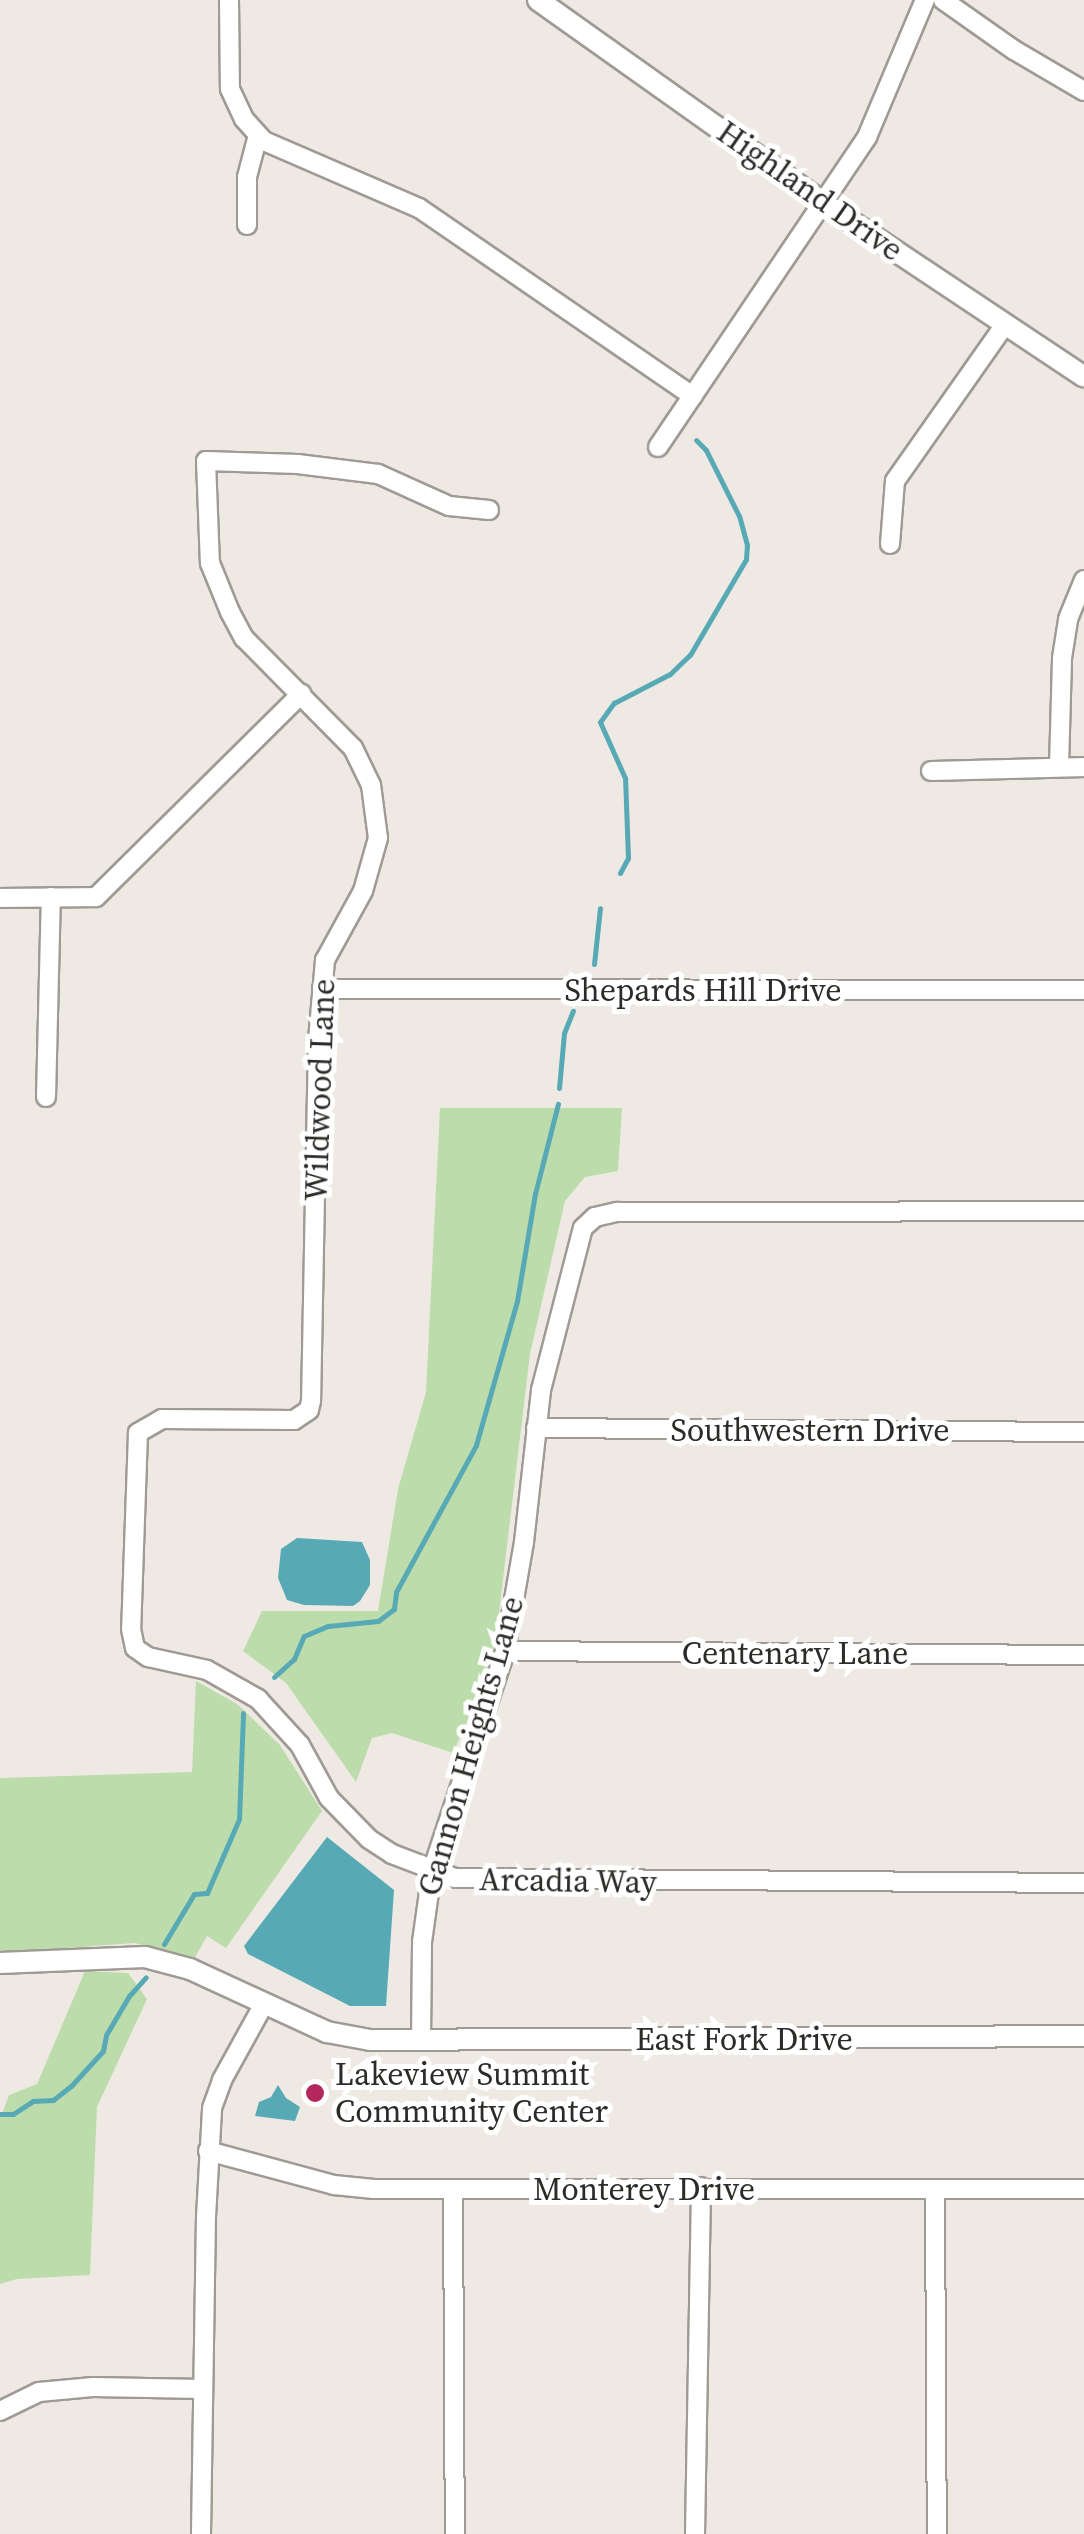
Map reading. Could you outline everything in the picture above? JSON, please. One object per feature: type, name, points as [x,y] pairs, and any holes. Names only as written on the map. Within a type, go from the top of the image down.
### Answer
[{"type":"street","points":[[228,0],[230,88],[258,135],[281,151],[376,186],[419,208],[692,396]]},
{"type":"street","name":"Highland Drive","points":[[538,0],[824,204],[1084,377]]},
{"type":"street","points":[[658,447],[867,138],[926,0]]},
{"type":"street","points":[[944,0],[1014,50],[1084,92]]},
{"type":"street","points":[[247,225],[247,177],[258,135]]},
{"type":"street","points":[[890,544],[895,482],[1004,326]]},
{"type":"street","name":"Wildwood Lane","points":[[140,1654],[130,1629],[136,1441],[142,1427],[162,1419],[286,1421],[302,1416],[311,1401],[325,960],[372,867],[377,808],[353,748],[244,638],[230,612],[210,564],[206,462],[298,464],[378,474],[449,506],[489,510]]},
{"type":"street","points":[[1059,768],[1062,658],[1068,619],[1084,580]]},
{"type":"street","points":[[0,898],[96,897],[301,694]]},
{"type":"street","points":[[930,771],[1084,767]]},
{"type":"street","points":[[46,1097],[51,897]]},
{"type":"street","name":"Shepards Hill Drive","points":[[322,989],[1084,990]]},
{"type":"street","name":"Gannon Heights Lane","points":[[421,2040],[422,1942],[432,1872],[505,1651],[524,1542],[536,1428],[578,1237],[590,1221],[617,1212],[1084,1212]]},
{"type":"street","name":"Southwestern Drive","points":[[536,1428],[1084,1432]]},
{"type":"street","name":"Centenary Lane","points":[[505,1651],[1084,1656]]},
{"type":"street","name":"Arcadia Way","points":[[140,1654],[206,1670],[258,1699],[300,1745],[330,1798],[348,1820],[392,1854],[432,1872],[480,1881],[1084,1883]]},
{"type":"street","name":"East Fork Drive","points":[[0,1963],[145,1957],[190,1968],[327,2032],[370,2040],[1084,2036]]},
{"type":"street","points":[[201,2534],[212,2108],[222,2080],[264,2004]]},
{"type":"street","name":"Monterey Drive","points":[[208,2151],[334,2185],[453,2190],[700,2188],[936,2192],[1084,2188]]},
{"type":"street","points":[[695,2534],[700,2188]]},
{"type":"street","points":[[453,2190],[455,2534]]},
{"type":"street","points":[[936,2192],[938,2534]]},
{"type":"street","points":[[0,2412],[39,2392],[93,2387],[203,2389]]},
{"type":"green space","points":[[440,1108],[622,1108],[618,1171],[585,1177],[565,1201],[530,1354],[493,1663],[453,1753],[392,1733],[372,1738],[356,1782],[286,1683],[243,1651],[262,1611],[378,1611],[398,1489],[426,1392]]},
{"type":"green space","points":[[196,1681],[237,1704],[280,1745],[322,1811],[226,1948],[207,1936],[193,1961],[135,1943],[0,1953],[0,1778],[192,1772]]},
{"type":"green space","points":[[85,1971],[128,1973],[147,1999],[97,2107],[90,2275],[17,2279],[0,2284],[0,2119],[9,2095],[37,2084]]},
{"type":"water","points":[[297,1538],[362,1542],[370,1560],[370,1585],[360,1601],[353,1606],[304,1605],[287,1600],[278,1578],[281,1549]]},
{"type":"water","points":[[327,1837],[394,1890],[386,2006],[350,2006],[248,1954],[244,1946]]},
{"type":"water","points":[[278,2085],[286,2098],[300,2107],[295,2121],[255,2116],[259,2102],[271,2097]]},
{"type":"waterway","points":[[620,873],[628,858],[625,778],[600,722],[614,703],[670,674],[690,655],[746,559],[747,545],[739,516],[706,450],[696,440]]},
{"type":"waterway","points":[[594,964],[600,908]]},
{"type":"waterway","points":[[559,1088],[564,1033],[573,1011]]},
{"type":"waterway","points":[[274,1677],[294,1659],[304,1636],[328,1626],[378,1621],[394,1609],[396,1592],[476,1445],[517,1301],[535,1194],[558,1104]]},
{"type":"waterway","points":[[164,1944],[194,1894],[207,1893],[239,1819],[243,1713]]},
{"type":"waterway","points":[[0,2114],[13,2114],[33,2101],[53,2100],[71,2086],[103,2051],[106,2035],[129,1996],[146,1977]]},
{"type":"place","name":"Lakeview Summit Community Center","points":[[315,2093]]}]
